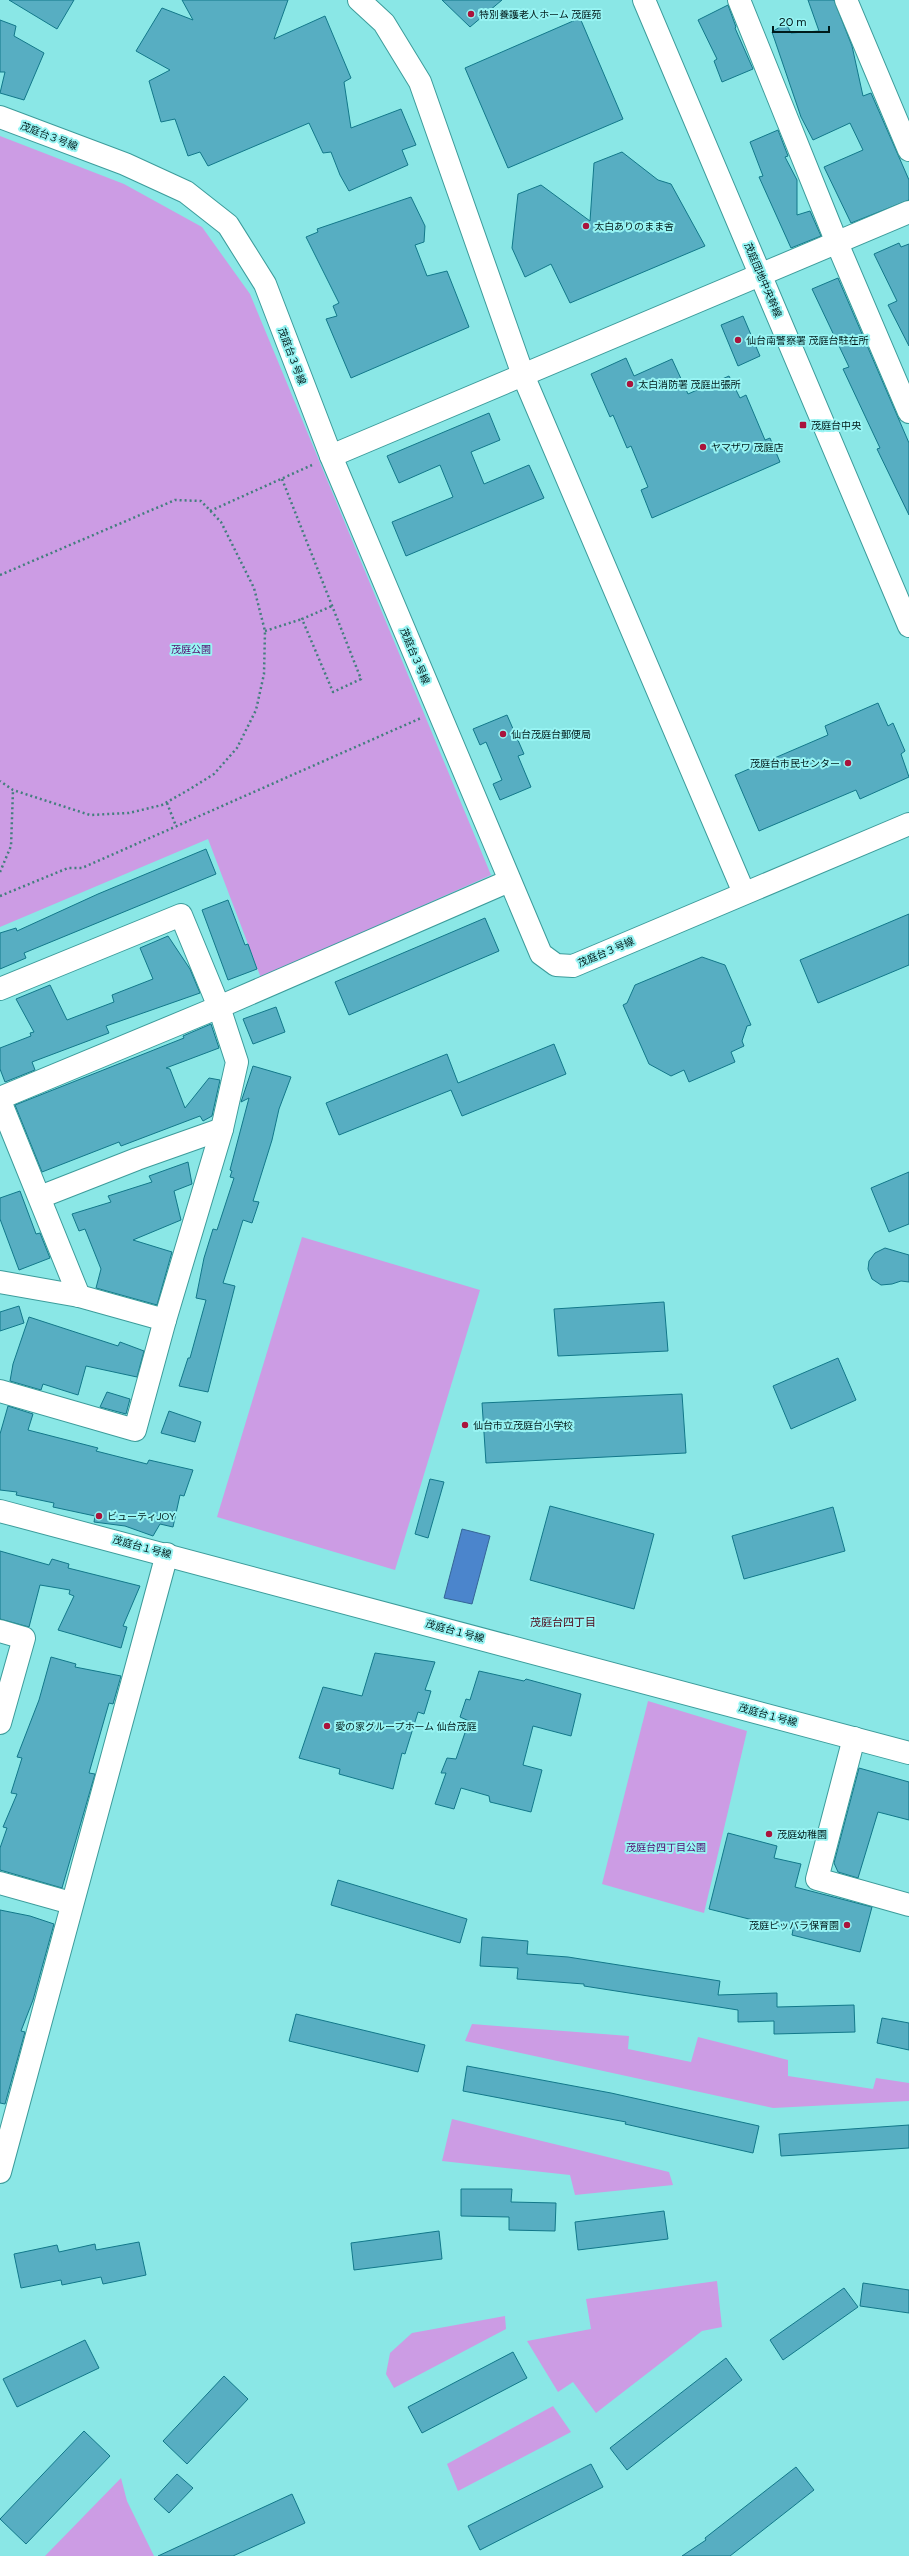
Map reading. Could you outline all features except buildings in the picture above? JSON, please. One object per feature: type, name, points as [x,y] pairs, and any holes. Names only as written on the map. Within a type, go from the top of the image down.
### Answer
[{"type":"street","points":[[359,0],[384,23],[420,82],[523,375],[744,893]]},
{"type":"street","name":"茂庭団地中央幹線","points":[[644,0],[909,626]]},
{"type":"street","points":[[739,0],[837,243],[909,412]]},
{"type":"street","points":[[846,0],[909,150]]},
{"type":"street","name":"茂庭台３号線","points":[[0,117],[125,164],[186,192],[228,225],[265,284],[331,456],[541,954],[556,965],[573,966],[909,824]]},
{"type":"street","points":[[331,456],[909,212]]},
{"type":"street","points":[[79,1296],[0,1100],[219,1007],[509,880]]},
{"type":"street","points":[[0,989],[181,915],[219,1007],[237,1062],[222,1129],[165,1320],[135,1430],[0,1391]]},
{"type":"street","points":[[40,1197],[137,1159],[222,1129]]},
{"type":"street","points":[[0,1282],[79,1296],[165,1320]]},
{"type":"street","name":"茂庭台１号線","points":[[0,1511],[167,1554],[909,1753]]},
{"type":"street","points":[[0,2172],[4,2138],[72,1903],[167,1554]]},
{"type":"street","points":[[0,1631],[24,1638],[0,1723]]},
{"type":"street","points":[[854,1738],[817,1879],[909,1904]]},
{"type":"street","points":[[0,1883],[72,1903]]},
{"type":"path","points":[[210,511],[331,456]]},
{"type":"path","points":[[282,479],[361,679],[333,692],[302,619]]},
{"type":"path","points":[[0,575],[175,500],[201,501],[221,522],[254,588],[265,631],[264,674],[256,710],[237,748],[214,774],[166,803],[129,813],[90,814],[12,790],[0,781]]},
{"type":"path","points":[[265,631],[302,619],[332,606]]},
{"type":"path","points":[[0,896],[68,868],[82,868],[438,711]]},
{"type":"path","points":[[0,872],[11,846],[12,790]]},
{"type":"path","points":[[166,803],[176,826]]},
{"type":"green space","name":"茂庭公園","points":[[0,136],[124,184],[202,227],[250,294],[491,875],[261,978],[208,839],[0,927]]},
{"type":"green space","points":[[302,1237],[480,1290],[395,1570],[217,1517]]},
{"type":"green space","name":"茂庭台四丁目公園","points":[[648,1701],[747,1731],[704,1913],[602,1884]]},
{"type":"green space","points":[[472,2024],[629,2036],[628,2049],[691,2062],[698,2037],[788,2060],[788,2076],[873,2089],[876,2078],[909,2083],[909,2101],[773,2108],[465,2041]]},
{"type":"green space","points":[[452,2119],[669,2172],[673,2185],[575,2195],[570,2175],[442,2161]]},
{"type":"green space","points":[[717,2281],[722,2327],[702,2331],[596,2413],[573,2382],[558,2392],[527,2341],[591,2329],[586,2299]]},
{"type":"green space","points":[[505,2316],[506,2329],[394,2388],[386,2374],[390,2353],[412,2333]]},
{"type":"green space","points":[[553,2406],[571,2432],[458,2491],[447,2464]]},
{"type":"green space","points":[[121,2478],[127,2501],[154,2556],[45,2556]]},
{"type":"water","points":[[462,1529],[490,1536],[472,1604],[444,1598]]},
{"type":"place","name":"特別養護老人ホーム 茂庭苑","points":[[471,14]]},
{"type":"place","name":"太白ありのまま舎","points":[[586,226]]},
{"type":"place","name":"仙台南警察署 茂庭台駐在所","points":[[738,340]]},
{"type":"place","name":"太白消防署 茂庭出張所","points":[[630,384]]},
{"type":"place","name":"茂庭台中央","points":[[803,425]]},
{"type":"place","name":"ヤマザワ 茂庭店","points":[[703,447]]},
{"type":"place","name":"仙台茂庭台郵便局","points":[[503,734]]},
{"type":"place","name":"茂庭台市民センター","points":[[848,763]]},
{"type":"place","name":"仙台市立茂庭台小学校","points":[[465,1425]]},
{"type":"place","name":"ビューティJOY","points":[[99,1516]]},
{"type":"place","name":"愛の家グループホーム 仙台茂庭","points":[[327,1726]]},
{"type":"place","name":"茂庭幼稚園","points":[[769,1834]]},
{"type":"place","name":"茂庭ピッパラ保育園","points":[[847,1925]]},
{"type":"district","name":"茂庭台四丁目","points":[[563,1622]]}]
